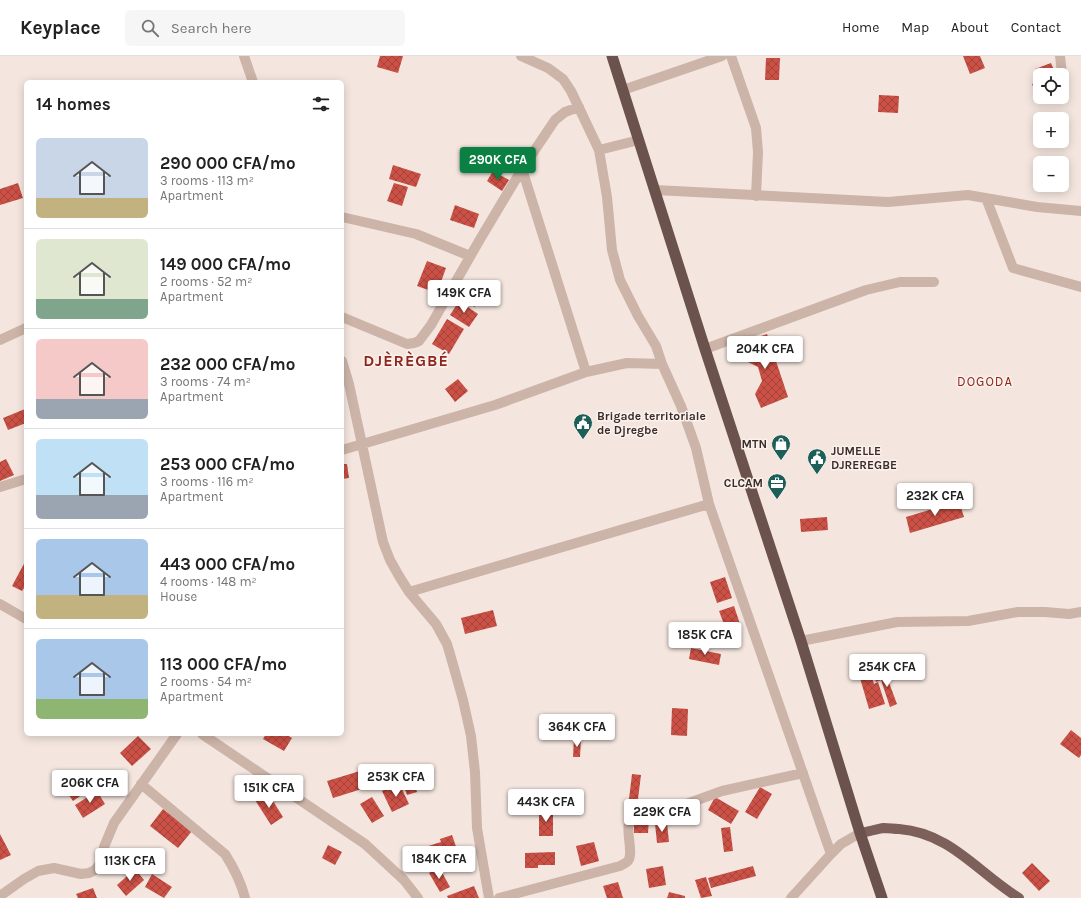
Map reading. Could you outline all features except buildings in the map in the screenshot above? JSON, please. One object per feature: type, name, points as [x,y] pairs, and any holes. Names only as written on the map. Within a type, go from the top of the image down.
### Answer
[{"type":"highway","points":[[612,56],[705,349],[801,641],[860,834],[882,898]]},
{"type":"main road","points":[[860,834],[884,828],[906,830],[928,835],[954,848],[994,881],[1019,898]]},
{"type":"street","points":[[244,56],[252,80]]},
{"type":"street","points":[[521,56],[548,68],[563,79],[571,91],[599,150],[608,203],[612,250],[620,280],[638,316],[656,346],[662,364],[681,406],[696,448],[709,504],[831,854]]},
{"type":"street","points":[[623,90],[722,56]]},
{"type":"street","points":[[731,56],[756,128],[758,152],[756,196]]},
{"type":"street","points":[[1060,56],[1061,68]]},
{"type":"street","points":[[344,318],[407,344],[419,341],[431,325],[522,169],[555,120],[565,112],[579,107]]},
{"type":"street","points":[[599,150],[639,140]]},
{"type":"street","points":[[522,169],[586,372]]},
{"type":"street","points":[[655,190],[888,202],[968,195],[1037,207],[1081,211]]},
{"type":"street","points":[[986,198],[1014,268],[1081,287]]},
{"type":"street","points":[[344,217],[416,234],[470,256]]},
{"type":"street","points":[[705,349],[866,290],[900,282],[934,282]]},
{"type":"street","points":[[0,340],[24,329]]},
{"type":"street","points":[[344,449],[495,405],[586,372],[627,363],[662,364]]},
{"type":"street","points":[[344,368],[349,384],[361,445],[384,542],[390,560],[409,592],[432,619],[442,634],[450,654],[463,700],[475,772],[477,828],[489,898]]},
{"type":"street","points":[[0,487],[24,480]]},
{"type":"street","points":[[409,592],[709,504]]},
{"type":"street","points":[[0,604],[24,618]]},
{"type":"street","points":[[801,641],[897,622],[968,620],[1018,612],[1069,614],[1081,612]]},
{"type":"street","points":[[0,896],[24,878],[38,871],[54,868],[81,874],[89,873],[95,870],[100,865],[104,847],[114,823],[176,736]]},
{"type":"street","points":[[205,736],[365,844],[404,880],[418,898]]},
{"type":"street","points":[[499,898],[620,866],[627,862],[630,855],[629,823],[630,818],[633,815],[678,807],[722,791],[802,773]]},
{"type":"street","points":[[141,784],[225,854],[241,884],[245,898]]},
{"type":"street","points":[[791,898],[841,844],[860,834]]},
{"type":"place","name":"Brigade territoriale de Djregbe","points":[[583,440]]},
{"type":"place","name":"MTN","points":[[781,461]]},
{"type":"place","name":"JUMELLE DJREREGBE","points":[[817,475]]},
{"type":"place","name":"CLCAM","points":[[777,500]]},
{"type":"district","name":"DJÈRÈGBÉ","points":[[406,360]]},
{"type":"district","name":"DOGODA","points":[[985,381]]}]
